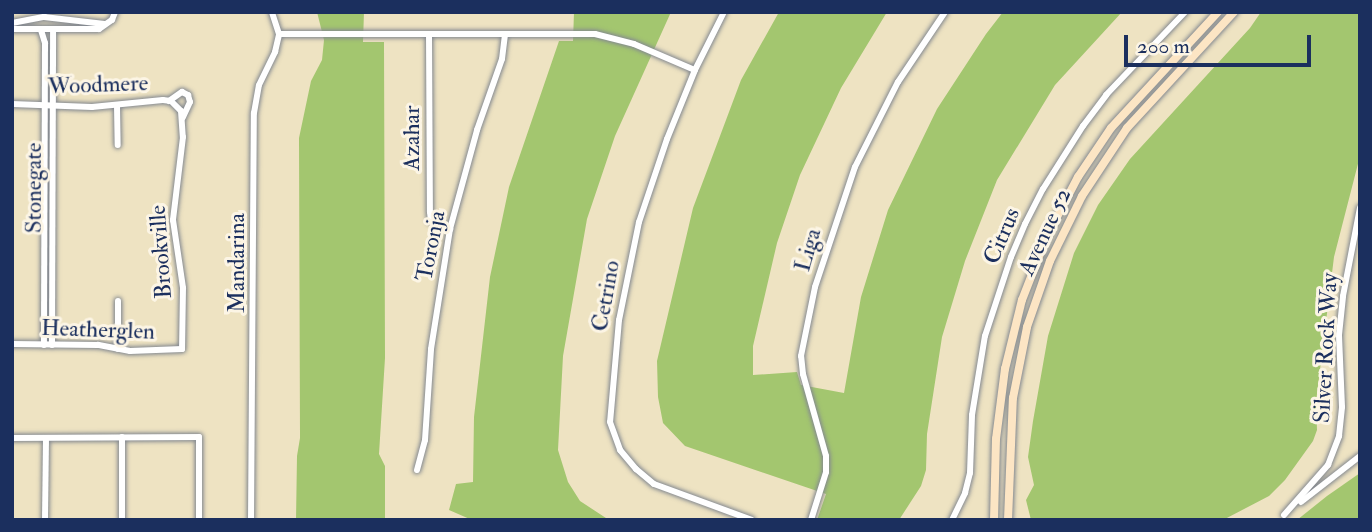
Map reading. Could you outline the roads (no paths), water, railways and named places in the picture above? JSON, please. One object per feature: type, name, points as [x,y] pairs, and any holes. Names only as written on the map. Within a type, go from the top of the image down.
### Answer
[{"type":"main road","name":"Avenue 52","points":[[994,520],[996,439],[1005,369],[1022,300],[1047,236],[1078,177],[1111,128],[1218,12]]},
{"type":"main road","name":"Avenue 52","points":[[1008,520],[1009,448],[1014,387],[1027,327],[1050,261],[1082,195],[1127,128],[1234,12]]},
{"type":"street","points":[[12,29],[99,29],[115,12]]},
{"type":"street","points":[[272,12],[279,34],[596,34],[634,44],[695,70]]},
{"type":"street","name":"Cetrino","points":[[724,12],[695,70],[667,139],[639,222],[618,320],[610,422],[620,450],[654,484],[752,520]]},
{"type":"street","name":"Liga","points":[[811,520],[825,472],[825,456],[803,374],[802,356],[815,287],[855,167],[898,82],[944,12]]},
{"type":"street","name":"Citrus","points":[[952,520],[965,493],[970,473],[972,415],[985,336],[1002,282],[1025,224],[1043,189],[1091,116],[1142,56],[1185,12]]},
{"type":"street","points":[[12,23],[44,17],[105,24]]},
{"type":"street","name":"Stonegate","points":[[48,345],[51,19]]},
{"type":"street","name":"Stonegate","points":[[41,30],[45,43],[49,105]]},
{"type":"street","name":"Mandarina","points":[[251,520],[254,113],[259,85],[275,51],[279,34]]},
{"type":"street","name":"Azahar","points":[[429,34],[430,212],[431,221],[450,229]]},
{"type":"street","name":"Toronja","points":[[417,470],[425,440],[430,349],[450,229],[477,130],[502,59],[505,34]]},
{"type":"street","name":"Brookville","points":[[169,101],[181,92],[188,94],[190,103],[182,114],[183,157],[174,189],[173,220],[183,288],[182,349]]},
{"type":"street","name":"Woodmere","points":[[12,104],[117,106],[140,100],[169,101],[182,114]]},
{"type":"street","points":[[117,106],[118,145]]},
{"type":"street","name":"Silver Rock Way","points":[[1281,518],[1328,465],[1339,436],[1342,407],[1339,335],[1343,296],[1360,208]]},
{"type":"street","points":[[118,301],[118,349]]},
{"type":"street","name":"Heatherglen","points":[[12,344],[118,349],[130,352],[182,349]]},
{"type":"street","points":[[122,437],[122,520]]},
{"type":"street","points":[[12,438],[199,437],[199,520]]},
{"type":"street","points":[[45,520],[46,438]]},
{"type":"street","points":[[1281,518],[1360,456]]}]
